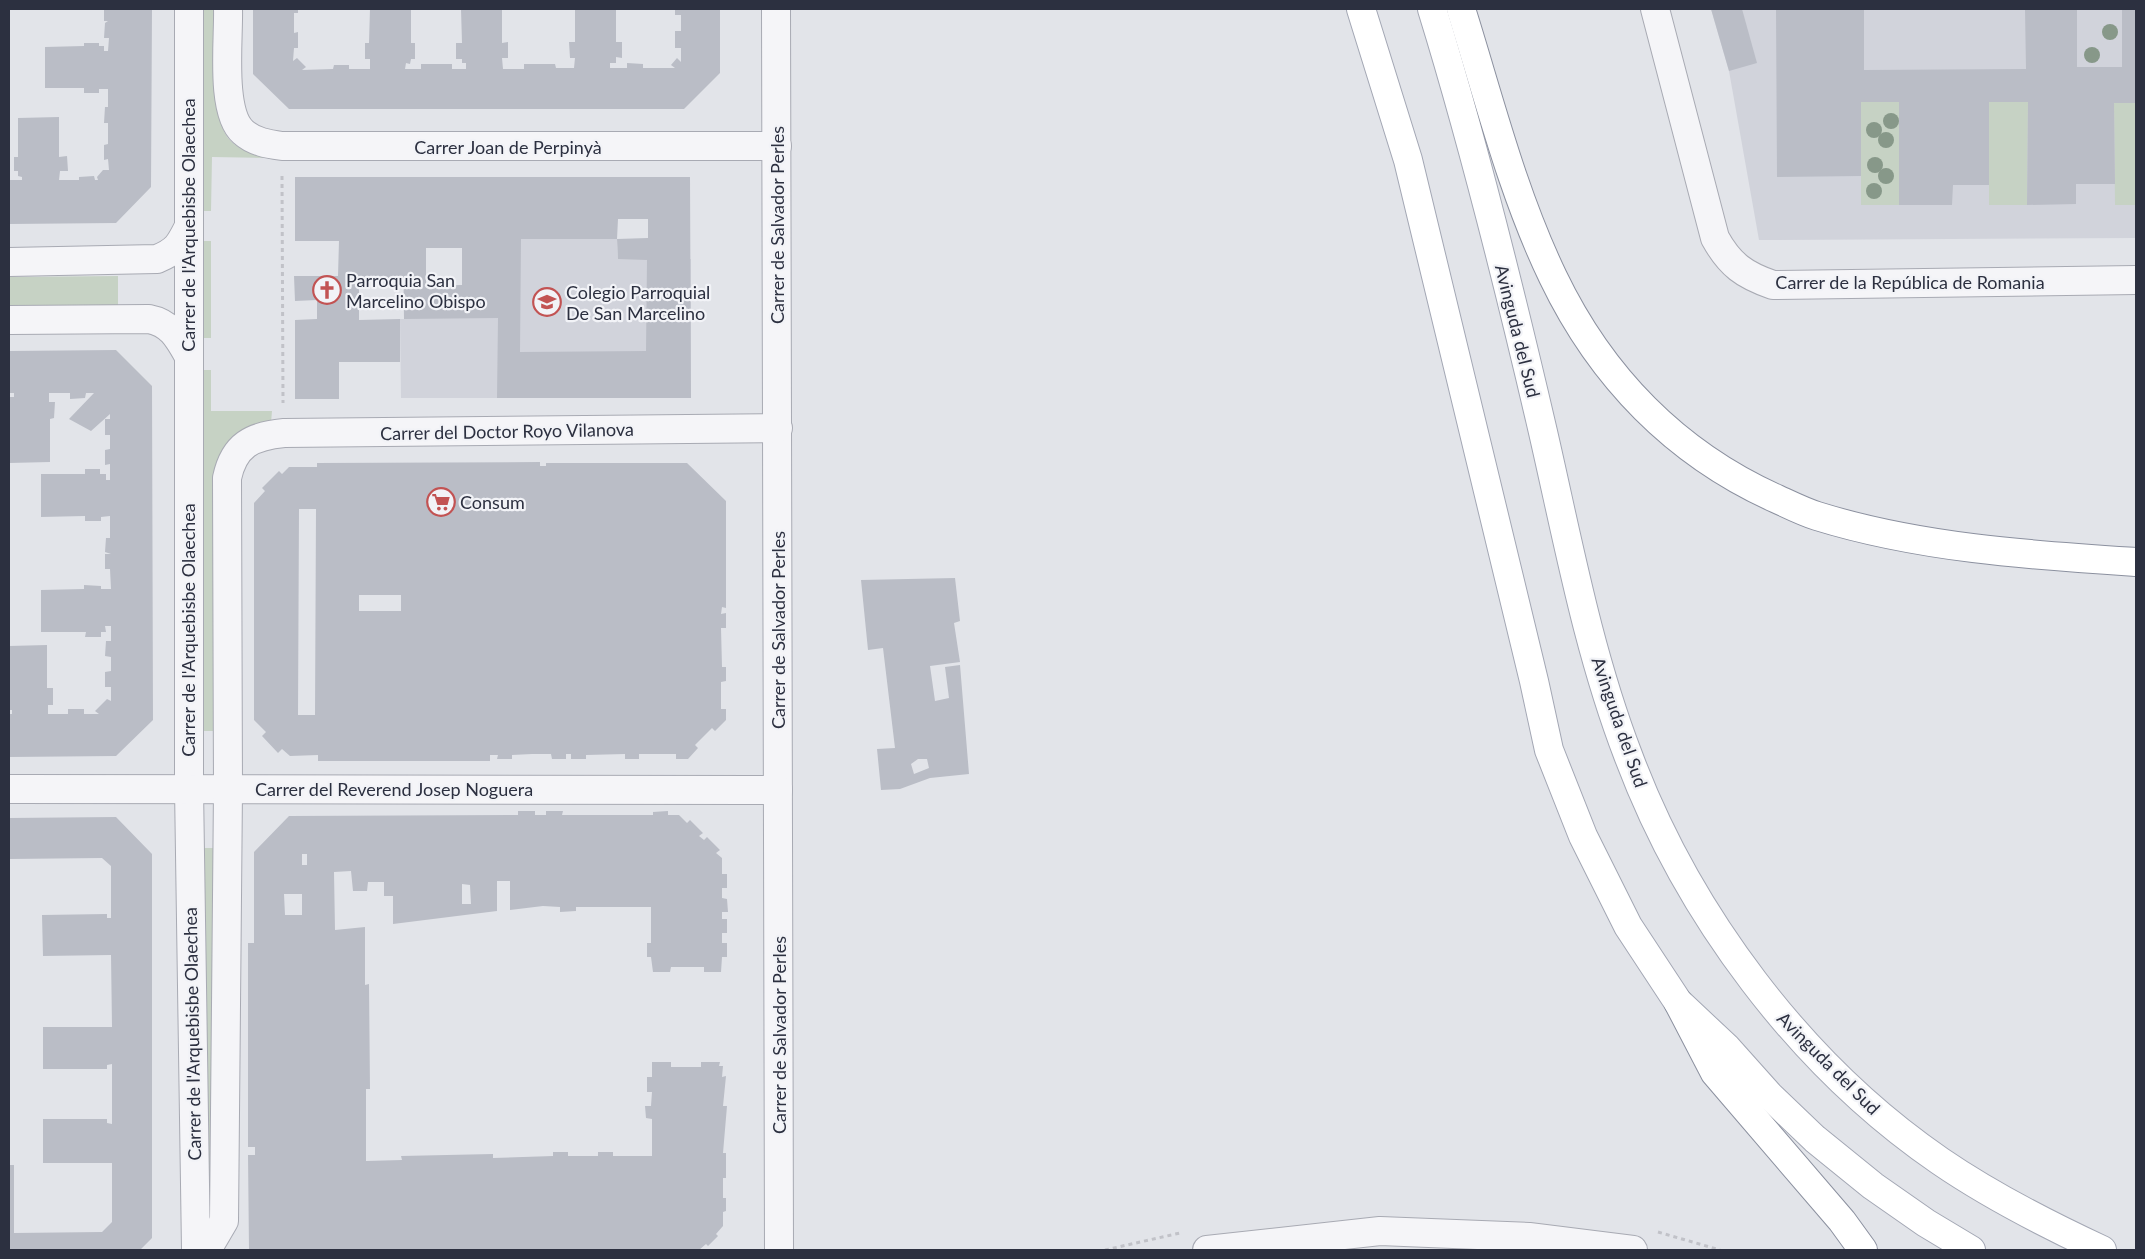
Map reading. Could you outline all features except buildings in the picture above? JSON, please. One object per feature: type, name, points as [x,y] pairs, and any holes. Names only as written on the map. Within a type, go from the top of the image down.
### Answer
[{"type":"main road","points":[[1361,9],[1408,160],[1549,750],[1583,836],[1628,926],[1678,1002],[1715,1073],[1842,1221],[1863,1250]]},
{"type":"main road","name":"Avinguda del Sud","points":[[1432,9],[1481,182],[1543,433],[1573,572],[1607,692],[1628,756],[1658,826],[1688,885],[1732,952],[1780,1015],[1830,1069],[1887,1121],[1938,1161],[1998,1198],[2102,1250]]},
{"type":"main road","points":[[1461,9],[1531,227],[1553,277],[1590,344],[1631,395],[1670,432],[1709,464],[1742,483],[1816,516],[1920,541],[2008,552],[2136,562]]},
{"type":"main road","points":[[1678,1002],[1727,1048],[1769,1095],[1815,1139],[1873,1186],[1926,1223],[1971,1250]]},
{"type":"street","name":"Carrer de l'Arquebisbe Olaechea","points":[[189,9],[189,788],[196,1250]]},
{"type":"street","name":"Carrer Joan de Perpinyà","points":[[228,9],[229,99],[233,117],[242,132],[261,142],[282,146],[777,146]]},
{"type":"street","name":"Carrer de Salvador Perles","points":[[776,9],[780,1250]]},
{"type":"street","name":"Carrer de la República de Romania","points":[[1655,9],[1715,238],[1721,250],[1747,276],[1773,285],[2136,280]]},
{"type":"street","points":[[9,262],[157,259],[172,253],[189,226]]},
{"type":"street","points":[[9,320],[149,319],[162,322],[172,329],[188,355]]},
{"type":"street","name":"Carrer del Doctor Royo Vilanova","points":[[240,448],[265,435],[284,433],[778,428]]},
{"type":"street","name":"Carrer de l'Arquebisbe Olaechea","points":[[207,1250],[224,1220],[228,789],[227,478],[230,462],[240,448]]},
{"type":"street","name":"Carrer del Reverend Josep Noguera","points":[[9,789],[778,790]]},
{"type":"street","points":[[1207,1250],[1380,1231],[1529,1237],[1633,1250]]},
{"type":"path","points":[[282,146],[284,433]]},
{"type":"shaded area","points":[[1711,9],[2136,9],[2136,238],[1759,240],[1729,71]]},
{"type":"shaded area","name":"Colegio Parroquial De San Marcelino","points":[[499,177],[605,239],[617,239],[618,259],[691,259],[691,398],[401,398],[400,319],[404,319],[403,286],[462,285],[462,240]]},
{"type":"green space","points":[[198,9],[218,9],[217,95],[219,113],[228,138],[237,146],[247,151],[269,158],[212,157],[211,211],[199,211]]},
{"type":"green space","points":[[1861,102],[1899,102],[1899,205],[1861,205]]},
{"type":"green space","points":[[1989,102],[2028,102],[2027,205],[1989,205]]},
{"type":"green space","points":[[2114,103],[2136,103],[2136,205],[2115,205]]},
{"type":"green space","points":[[198,241],[211,241],[211,338],[198,338]]},
{"type":"green space","points":[[118,276],[118,308],[10,309],[10,277]]},
{"type":"green space","points":[[199,370],[211,370],[211,411],[272,411],[271,423],[255,425],[242,430],[231,439],[222,452],[218,731],[198,731]]},
{"type":"green space","points":[[202,848],[216,848],[211,1218],[209,1224]]},
{"type":"place","name":"Parroquia San Marcelino Obispo","points":[[327,290]]},
{"type":"place","name":"Colegio Parroquial De San Marcelino","points":[[547,302]]},
{"type":"place","name":"Consum","points":[[441,502]]}]
